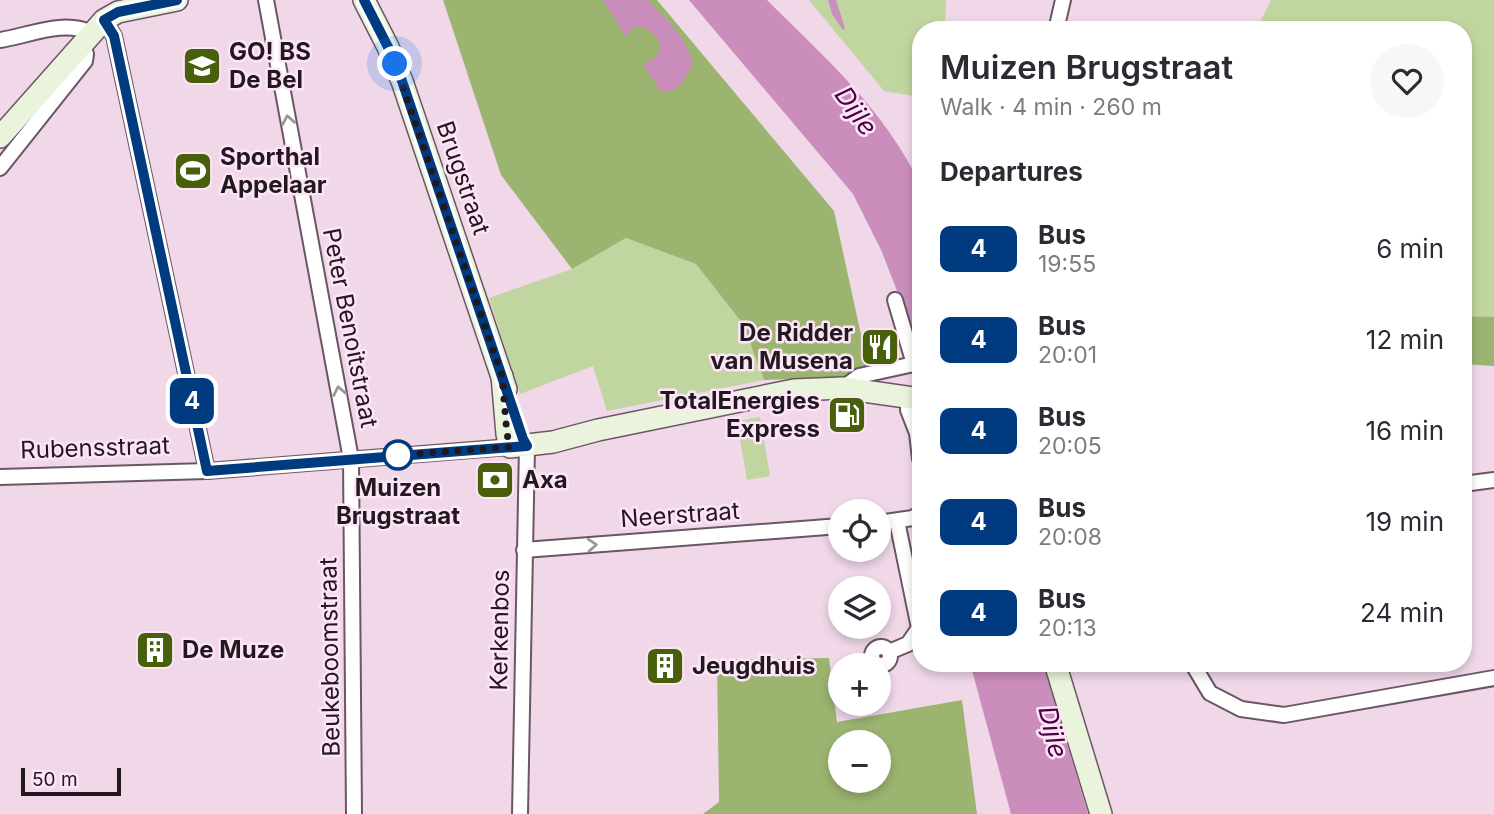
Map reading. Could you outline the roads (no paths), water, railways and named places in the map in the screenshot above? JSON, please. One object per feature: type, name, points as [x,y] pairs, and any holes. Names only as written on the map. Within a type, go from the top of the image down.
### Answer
[{"type":"street","points":[[0,137],[92,33],[118,12],[177,0]]},
{"type":"street","name":"Peter Benoitstraat","points":[[267,0],[351,458]]},
{"type":"street","name":"Brugstraat","points":[[364,0],[402,81],[502,376],[507,434],[519,447]]},
{"type":"street","points":[[1058,21],[1063,0]]},
{"type":"street","points":[[0,40],[65,28],[81,28],[92,33],[114,36],[207,471]]},
{"type":"street","points":[[0,168],[85,61],[92,33]]},
{"type":"street","points":[[895,300],[912,354]]},
{"type":"street","points":[[843,388],[859,376],[912,366]]},
{"type":"street","points":[[519,447],[794,390],[843,388],[912,398]]},
{"type":"street","points":[[912,402],[908,410],[912,420]]},
{"type":"street","name":"Rubensstraat","points":[[0,477],[207,471],[519,447]]},
{"type":"street","name":"Kerkenbos","points":[[519,447],[524,550],[520,814]]},
{"type":"street","name":"Beukeboomstraat","points":[[351,458],[354,814]]},
{"type":"street","points":[[1472,483],[1494,480]]},
{"type":"street","points":[[891,522],[912,518]]},
{"type":"street","points":[[897,521],[912,594]]},
{"type":"street","name":"Neerstraat","points":[[524,550],[828,527]]},
{"type":"street","points":[[873,653],[876,648],[885,647],[889,652],[908,644],[912,638]]},
{"type":"street","points":[[1058,672],[1101,814]]},
{"type":"street","points":[[1197,672],[1210,693],[1241,709],[1284,715],[1494,678]]},
{"type":"water","points":[[603,0],[648,0],[675,29],[686,45],[693,63],[685,79],[677,87],[661,92],[643,64],[652,60],[660,50],[660,44],[653,33],[638,26],[630,30],[626,37]]},
{"type":"water","name":"Dijle","points":[[689,0],[767,0],[852,86],[906,157],[912,169],[912,330],[882,252],[853,194]]},
{"type":"water","points":[[828,0],[836,0],[845,28],[843,30],[832,14]]},
{"type":"water","name":"Dijle","points":[[972,672],[1046,672],[1088,814],[1011,814]]},
{"type":"place","name":"GO! BS De Bel","points":[[202,66]]},
{"type":"place","name":"Sporthal Appelaar","points":[[193,171]]},
{"type":"place","name":"De Ridder van Musena","points":[[880,347]]},
{"type":"place","name":"TotalEnergies Express","points":[[847,415]]},
{"type":"place","name":"Muizen Brugstraat","points":[[398,455]]},
{"type":"place","name":"Axa","points":[[495,480]]},
{"type":"place","name":"De Muze","points":[[155,650]]},
{"type":"place","name":"Jeugdhuis","points":[[665,666]]}]
